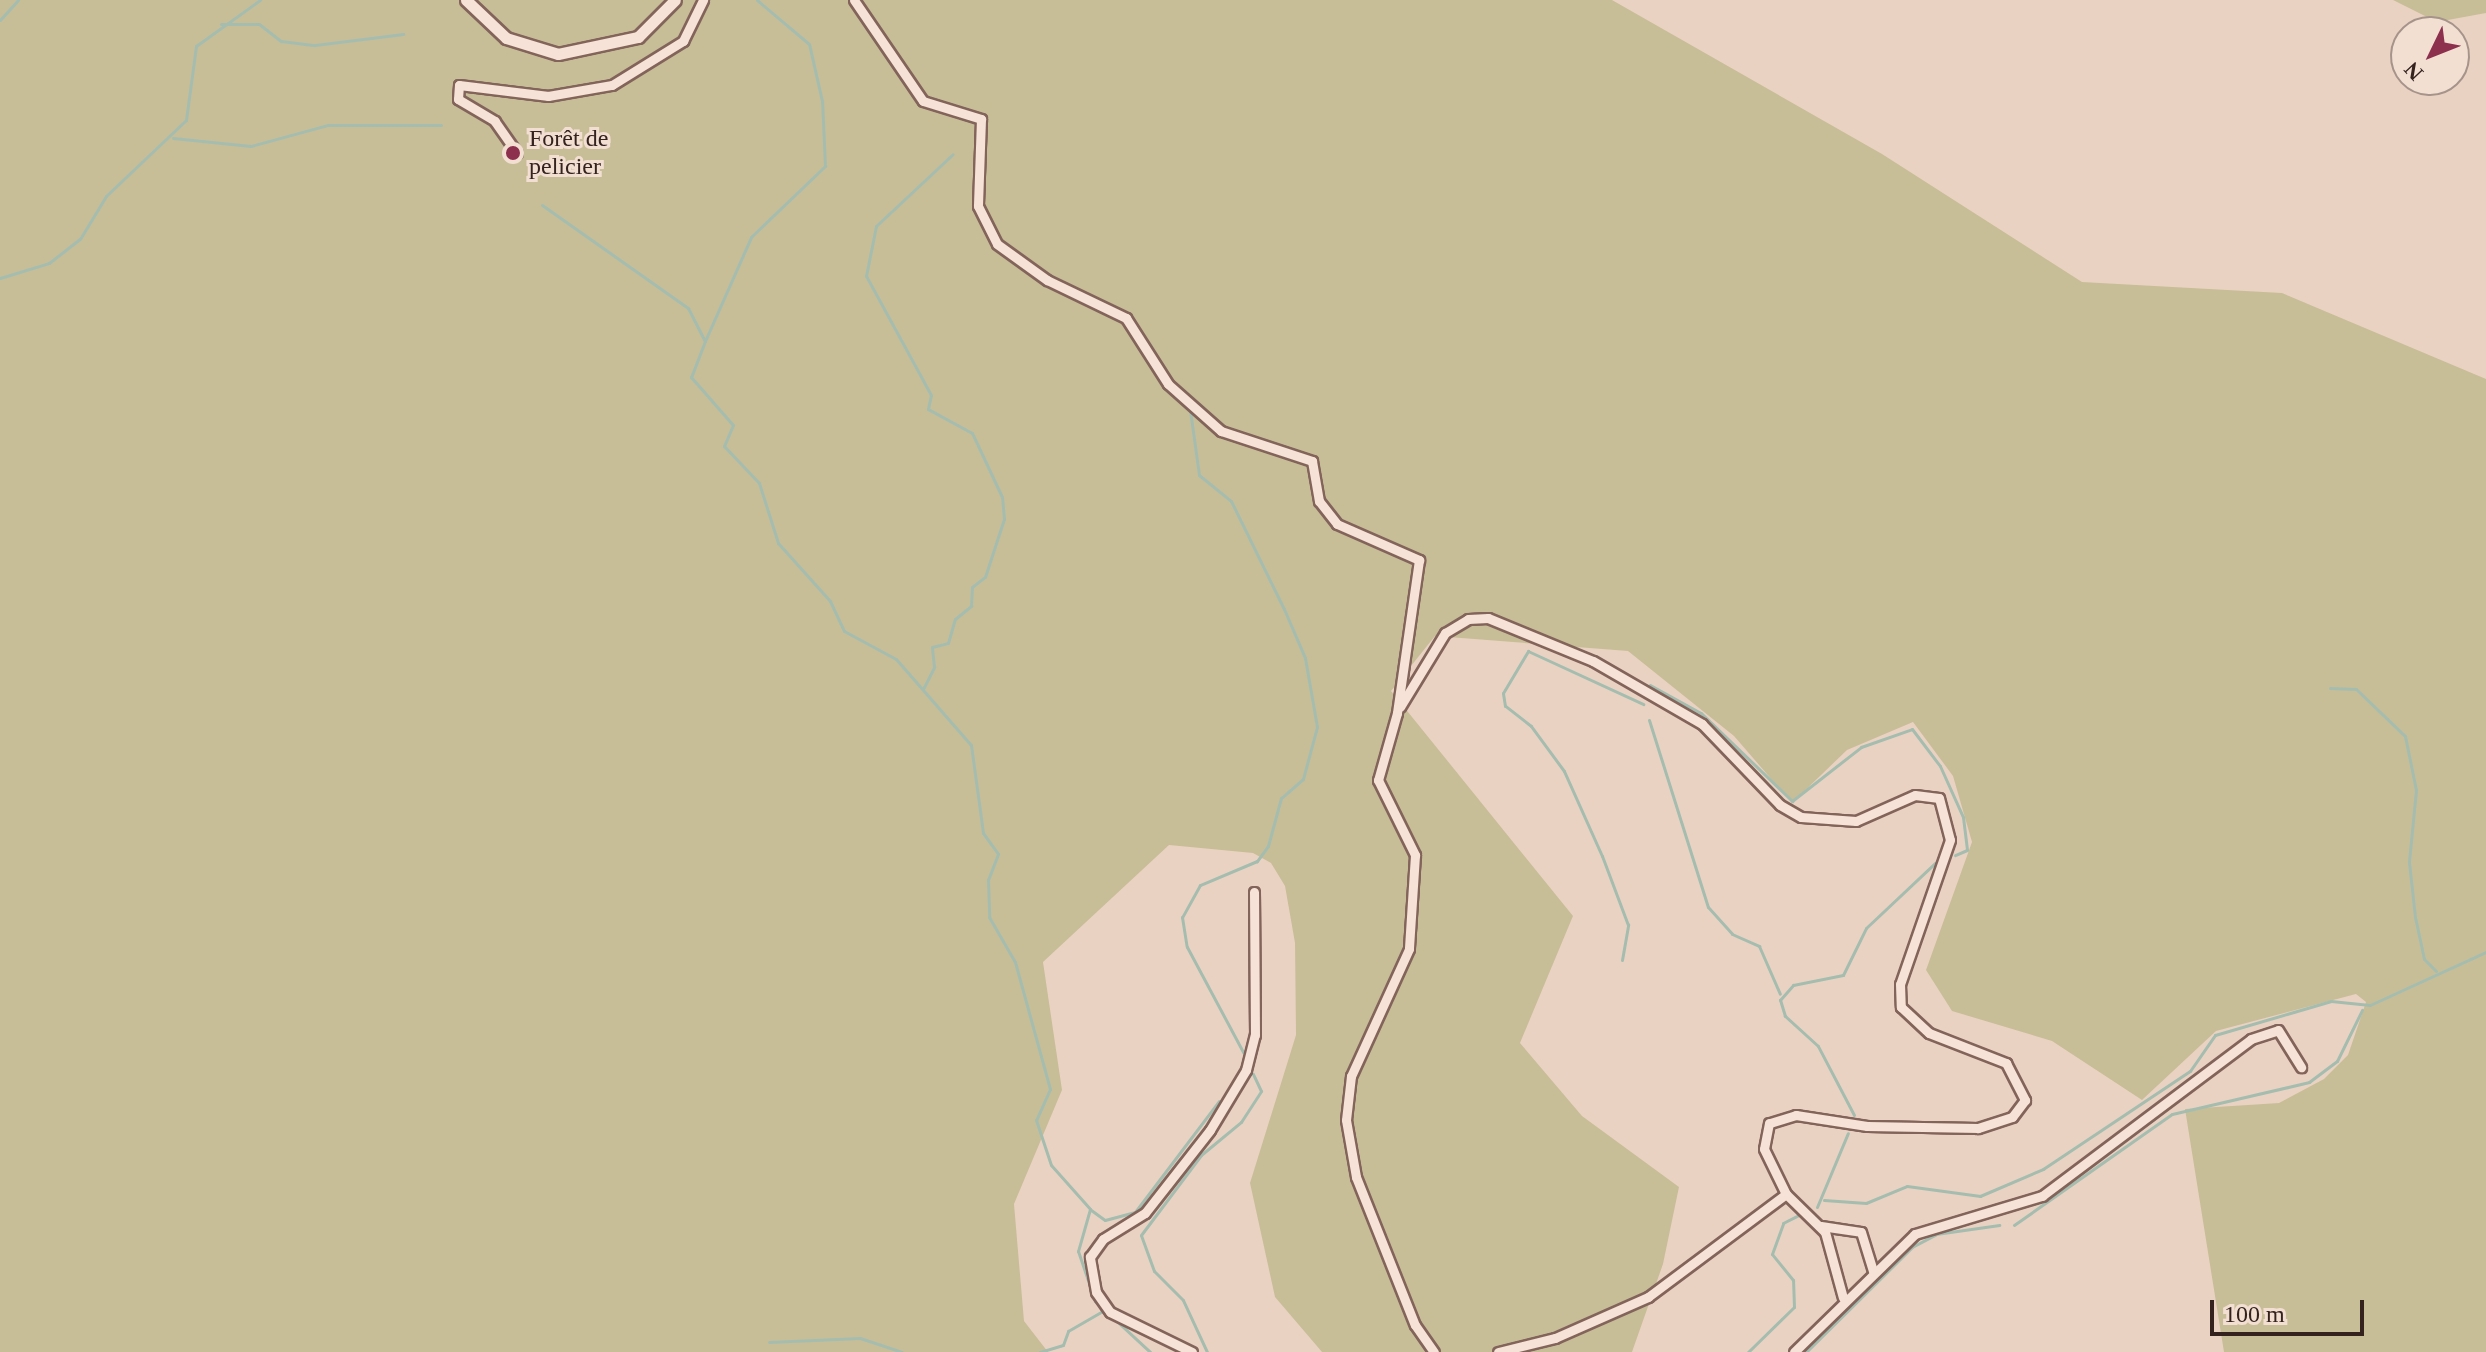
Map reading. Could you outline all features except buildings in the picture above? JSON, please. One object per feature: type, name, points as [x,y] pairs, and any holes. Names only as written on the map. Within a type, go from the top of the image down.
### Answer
[{"type":"street","points":[[466,0],[506,38],[558,54],[638,37],[675,0]]},
{"type":"street","points":[[517,153],[495,121],[458,99],[459,85],[548,96],[612,85],[683,41],[703,0]]},
{"type":"street","points":[[854,0],[923,101],[981,119],[976,187],[991,238],[1047,280],[1126,318],[1168,384],[1221,431],[1312,461],[1319,501],[1337,524],[1419,560],[1397,713],[1378,780],[1415,855],[1409,949],[1351,1076],[1346,1120],[1356,1177],[1415,1325],[1434,1352]]},
{"type":"street","points":[[1397,713],[1438,639],[1460,622],[1488,618],[1593,661],[1702,724],[1780,805],[1801,817],[1856,821],[1915,795],[1939,798],[1950,840],[1900,984],[1901,1007],[1929,1033],[2006,1063],[2020,1080],[2024,1104],[2012,1117],[1978,1128],[1779,1116],[1762,1143],[1786,1194],[1821,1226],[1843,1298]]},
{"type":"street","points":[[1192,1352],[1104,1306],[1090,1257],[1103,1239],[1145,1213],[1210,1130],[1246,1070],[1255,1035],[1254,892]]},
{"type":"street","points":[[1794,1352],[1843,1298],[1921,1232],[2042,1196],[2256,1037],[2278,1030],[2301,1067]]},
{"type":"street","points":[[1498,1352],[1575,1331],[1648,1297],[1786,1194]]},
{"type":"street","points":[[1821,1226],[1861,1232],[1873,1271]]},
{"type":"shaded area","points":[[0,0],[1612,0],[1882,154],[2082,282],[2282,293],[2486,379],[2486,1352],[2224,1352],[2185,1109],[2279,1103],[2324,1079],[2348,1055],[2366,1002],[2356,994],[2216,1031],[2142,1100],[2052,1041],[1952,1011],[1926,970],[1972,842],[1953,776],[1913,722],[1847,750],[1792,803],[1734,736],[1628,651],[1435,636],[1391,691],[1573,916],[1520,1043],[1582,1116],[1679,1187],[1663,1264],[1632,1352],[1322,1352],[1275,1297],[1250,1183],[1296,1035],[1295,943],[1285,886],[1271,863],[1253,853],[1169,845],[1043,962],[1062,1090],[1014,1204],[1024,1321],[1048,1352],[0,1352]]},
{"type":"shaded area","points":[[2393,0],[2486,0],[2486,13],[2425,16]]},
{"type":"waterway","points":[[0,20],[18,0]]},
{"type":"waterway","points":[[0,278],[49,263],[80,239],[106,196],[186,120],[196,46],[260,0]]},
{"type":"waterway","points":[[705,341],[751,237],[825,166],[822,101],[809,44],[757,0]]},
{"type":"waterway","points":[[221,24],[259,24],[281,41],[315,45],[403,34]]},
{"type":"waterway","points":[[173,138],[251,146],[328,125],[441,125]]},
{"type":"waterway","points":[[923,689],[934,667],[932,647],[948,643],[955,619],[971,606],[972,587],[985,577],[1004,519],[1002,497],[972,433],[928,409],[931,395],[866,276],[876,226],[953,154]]},
{"type":"waterway","points":[[542,205],[688,308],[705,341],[691,377],[733,425],[724,446],[759,483],[778,543],[830,601],[844,631],[896,659],[971,745],[983,833],[998,854],[988,880],[989,917],[1015,962],[1050,1089],[1036,1120],[1051,1165],[1090,1209],[1078,1251],[1095,1301],[1150,1352]]},
{"type":"waterway","points":[[1190,410],[1199,475],[1231,501],[1284,609],[1305,658],[1317,727],[1303,779],[1281,798],[1268,846],[1257,861],[1200,885],[1182,917],[1187,947],[1243,1052]]},
{"type":"waterway","points":[[1622,960],[1628,925],[1602,856],[1564,771],[1531,726],[1505,706],[1503,693],[1528,651],[1643,704]]},
{"type":"waterway","points":[[1650,685],[1701,713],[1792,801],[1861,747],[1912,729],[1940,766],[1963,817],[1967,850],[1955,855]]},
{"type":"waterway","points":[[2330,688],[2356,689],[2405,736],[2416,790],[2409,862],[2415,917],[2424,959],[2436,971]]},
{"type":"waterway","points":[[1649,720],[1708,907],[1732,934],[1759,946],[1780,994]]},
{"type":"waterway","points":[[1854,1115],[1818,1046],[1785,1016],[1780,1000],[1793,985],[1843,975],[1866,928],[1935,863]]},
{"type":"waterway","points":[[1824,1200],[1866,1203],[1907,1186],[1980,1196],[2043,1169],[2190,1071],[2215,1035],[2331,1001],[2370,1005],[2486,952]]},
{"type":"waterway","points":[[2014,1225],[2172,1114],[2309,1082],[2337,1061],[2362,1010]]},
{"type":"waterway","points":[[1207,1352],[1183,1300],[1154,1271],[1141,1235],[1201,1155],[1241,1122],[1261,1091],[1253,1074]]},
{"type":"waterway","points":[[1091,1210],[1105,1220],[1135,1212],[1219,1101]]},
{"type":"waterway","points":[[1817,1207],[1848,1133]]},
{"type":"waterway","points":[[1748,1352],[1794,1307],[1793,1280],[1772,1254],[1783,1223],[1799,1215]]},
{"type":"waterway","points":[[1806,1352],[1912,1247],[1936,1234],[1999,1225]]},
{"type":"waterway","points":[[1040,1352],[1063,1345],[1068,1331],[1102,1311]]},
{"type":"waterway","points":[[769,1342],[860,1338],[902,1352]]},
{"type":"place","name":"Forêt de pelicier","points":[[513,153]]}]
